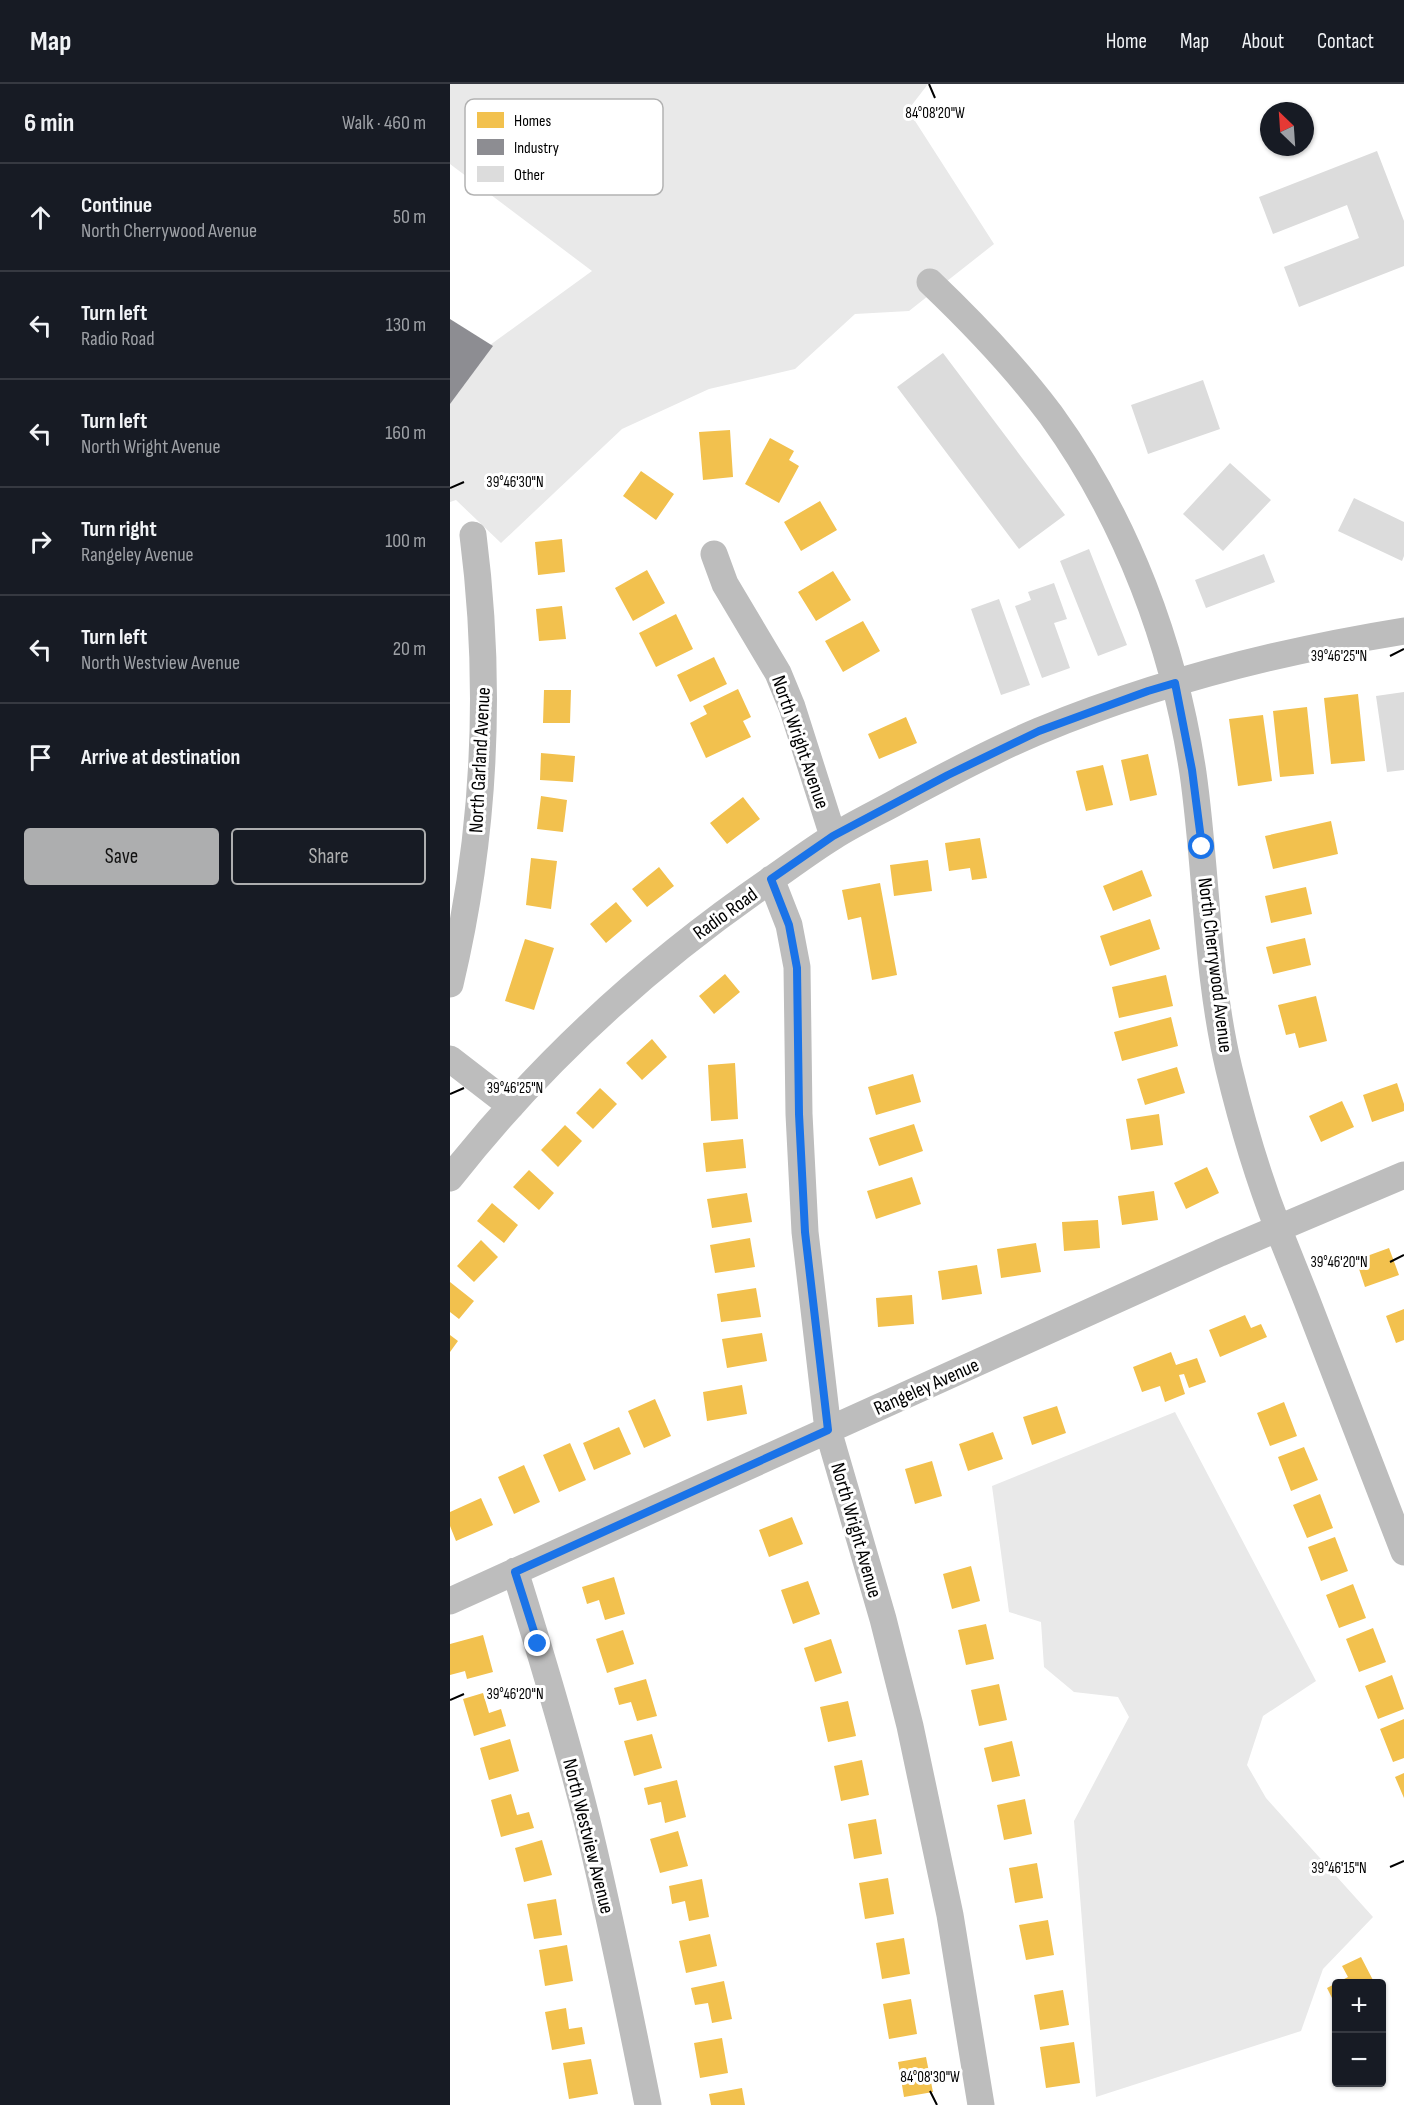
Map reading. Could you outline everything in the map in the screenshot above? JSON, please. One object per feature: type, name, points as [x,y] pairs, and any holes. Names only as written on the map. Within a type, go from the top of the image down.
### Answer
[{"type":"street","name":"North Cherrywood Avenue","points":[[930,282],[995,348],[1050,414],[1118,529],[1158,622],[1175,683],[1192,770],[1202,847],[1214,978],[1228,1064],[1244,1128],[1278,1227],[1404,1552]]},
{"type":"street","name":"North Garland Avenue","points":[[450,984],[470,877],[479,798],[484,684],[480,590],[473,535]]},
{"type":"street","name":"North Wright Avenue","points":[[714,554],[725,584],[778,673],[792,707],[833,836]]},
{"type":"street","name":"Radio Road","points":[[450,1178],[541,1072],[619,998],[706,925],[833,836],[948,775],[1039,731],[1148,691],[1236,666],[1312,648],[1404,631]]},
{"type":"street","name":"North Wright Avenue","points":[[771,879],[789,925],[797,968],[799,1114],[805,1232],[828,1430],[883,1619],[910,1725],[950,1915],[981,2105]]},
{"type":"street","points":[[450,1059],[511,1106]]},
{"type":"street","name":"Rangeley Avenue","points":[[450,1601],[1278,1227],[1404,1175]]},
{"type":"street","name":"North Westview Avenue","points":[[515,1572],[538,1644],[586,1819],[620,1965],[648,2105]]},
{"type":"shaded area","points":[[450,84],[928,84],[908,110],[994,244],[909,311],[855,314],[795,369],[709,389],[622,429],[501,543],[456,500],[450,502],[450,374],[592,271],[491,195],[663,195],[663,99],[465,99],[465,175],[450,164]]},
{"type":"shaded area","points":[[1175,1412],[1316,1681],[1263,1716],[1247,1765],[1266,1798],[1373,1917],[1323,1969],[1301,2031],[1096,2097],[1074,1821],[1129,1717],[1118,1697],[1074,1692],[1044,1667],[1041,1622],[1009,1612],[992,1486]]},
{"type":"building: Homes","points":[[730,430],[733,477],[703,480],[699,432]]},
{"type":"building: Homes","points":[[770,438],[794,451],[789,460],[799,466],[779,503],[745,484]]},
{"type":"building: Homes","points":[[641,471],[674,494],[656,520],[623,496]]},
{"type":"building: Homes","points":[[820,501],[837,530],[801,551],[784,522]]},
{"type":"building: Homes","points":[[562,539],[565,572],[538,575],[535,542]]},
{"type":"building: Homes","points":[[647,570],[665,603],[633,621],[615,588]]},
{"type":"building: Homes","points":[[833,571],[851,600],[816,621],[798,592]]},
{"type":"building: Homes","points":[[562,606],[566,639],[539,641],[536,609]]},
{"type":"building: Homes","points":[[676,614],[693,649],[656,667],[639,633]]},
{"type":"building: Homes","points":[[863,621],[880,651],[843,672],[825,641]]},
{"type":"building: Homes","points":[[714,657],[727,684],[690,702],[677,675]]},
{"type":"building: Homes","points":[[738,689],[751,717],[743,721],[751,737],[706,758],[690,723],[707,714],[703,706]]},
{"type":"building: Homes","points":[[544,690],[571,690],[570,723],[543,723]]},
{"type":"building: Homes","points":[[1358,694],[1365,761],[1331,764],[1324,698]]},
{"type":"building: Homes","points":[[1307,707],[1314,774],[1280,777],[1273,711]]},
{"type":"building: Homes","points":[[1263,715],[1272,781],[1238,786],[1229,719]]},
{"type":"building: Homes","points":[[906,717],[917,743],[879,759],[868,734]]},
{"type":"building: Homes","points":[[541,753],[575,756],[573,782],[540,780]]},
{"type":"building: Homes","points":[[1148,754],[1157,795],[1130,801],[1121,760]]},
{"type":"building: Homes","points":[[1103,765],[1113,805],[1086,811],[1076,771]]},
{"type":"building: Homes","points":[[541,796],[567,800],[563,832],[537,829]]},
{"type":"building: Homes","points":[[743,797],[760,819],[727,844],[710,823]]},
{"type":"building: Homes","points":[[1331,821],[1338,854],[1273,869],[1265,836]]},
{"type":"building: Homes","points":[[980,838],[987,878],[972,880],[970,868],[949,871],[945,843]]},
{"type":"building: Homes","points":[[531,858],[557,861],[551,909],[526,905]]},
{"type":"building: Homes","points":[[928,860],[932,891],[894,896],[890,865]]},
{"type":"building: Homes","points":[[659,867],[674,886],[647,907],[632,889]]},
{"type":"building: Homes","points":[[1142,870],[1152,896],[1113,911],[1103,886]]},
{"type":"building: Homes","points":[[880,883],[897,975],[872,980],[861,917],[848,920],[842,890]]},
{"type":"building: Homes","points":[[1306,887],[1312,914],[1271,923],[1265,896]]},
{"type":"building: Homes","points":[[616,902],[632,921],[606,943],[590,924]]},
{"type":"building: Homes","points":[[1150,919],[1160,949],[1110,966],[1100,936]]},
{"type":"building: Homes","points":[[1305,938],[1311,965],[1273,974],[1266,947]]},
{"type":"building: Homes","points":[[525,939],[554,948],[534,1010],[505,1001]]},
{"type":"building: Homes","points":[[725,974],[740,992],[714,1014],[699,996]]},
{"type":"building: Homes","points":[[1166,975],[1173,1006],[1119,1018],[1112,987]]},
{"type":"building: Homes","points":[[1316,996],[1327,1041],[1299,1048],[1295,1033],[1286,1035],[1278,1005]]},
{"type":"building: Homes","points":[[1171,1017],[1178,1046],[1122,1061],[1114,1032]]},
{"type":"building: Homes","points":[[652,1039],[667,1057],[642,1080],[626,1063]]},
{"type":"building: Homes","points":[[735,1063],[738,1119],[711,1121],[708,1065]]},
{"type":"building: Homes","points":[[1177,1067],[1185,1093],[1145,1105],[1137,1079]]},
{"type":"building: Homes","points":[[913,1074],[921,1102],[876,1115],[868,1087]]},
{"type":"building: Homes","points":[[1397,1083],[1404,1111],[1372,1122],[1363,1095]]},
{"type":"building: Homes","points":[[600,1088],[617,1104],[593,1129],[576,1113]]},
{"type":"building: Homes","points":[[1342,1101],[1354,1127],[1321,1142],[1309,1116]]},
{"type":"building: Homes","points":[[1159,1114],[1163,1145],[1131,1150],[1126,1119]]},
{"type":"building: Homes","points":[[914,1124],[923,1151],[879,1166],[869,1138]]},
{"type":"building: Homes","points":[[565,1125],[582,1141],[558,1167],[541,1150]]},
{"type":"building: Homes","points":[[743,1139],[746,1168],[706,1172],[703,1143]]},
{"type":"building: Homes","points":[[1207,1167],[1219,1193],[1186,1209],[1174,1183]]},
{"type":"building: Homes","points":[[529,1170],[554,1193],[539,1210],[513,1187]]},
{"type":"building: Homes","points":[[912,1177],[921,1204],[876,1219],[867,1191]]},
{"type":"building: Homes","points":[[1154,1191],[1158,1220],[1122,1225],[1118,1196]]},
{"type":"building: Homes","points":[[747,1193],[752,1222],[712,1228],[707,1199]]},
{"type":"building: Homes","points":[[492,1203],[518,1225],[504,1243],[477,1221]]},
{"type":"building: Homes","points":[[1098,1220],[1100,1248],[1064,1251],[1062,1222]]},
{"type":"building: Homes","points":[[750,1238],[755,1267],[715,1273],[710,1245]]},
{"type":"building: Homes","points":[[481,1240],[498,1257],[474,1282],[457,1266]]},
{"type":"building: Homes","points":[[1036,1243],[1041,1272],[1001,1278],[997,1249]]},
{"type":"building: Homes","points":[[1389,1248],[1399,1275],[1365,1287],[1356,1260]]},
{"type":"building: Homes","points":[[977,1265],[982,1294],[942,1300],[938,1271]]},
{"type":"building: Homes","points":[[450,1282],[474,1301],[459,1319],[450,1312]]},
{"type":"building: Homes","points":[[756,1288],[761,1317],[721,1322],[717,1294]]},
{"type":"building: Homes","points":[[912,1295],[914,1324],[878,1327],[876,1298]]},
{"type":"building: Homes","points":[[1404,1309],[1404,1340],[1396,1343],[1386,1316]]},
{"type":"building: Homes","points":[[1245,1315],[1251,1328],[1261,1324],[1267,1337],[1220,1357],[1209,1330]]},
{"type":"building: Homes","points":[[762,1333],[767,1361],[727,1368],[722,1339]]},
{"type":"building: Homes","points":[[450,1335],[458,1341],[450,1352]]},
{"type":"building: Homes","points":[[1171,1352],[1176,1365],[1197,1358],[1206,1382],[1189,1388],[1184,1374],[1179,1375],[1185,1394],[1165,1402],[1160,1386],[1142,1392],[1133,1367]]},
{"type":"building: Homes","points":[[742,1385],[747,1414],[707,1421],[703,1392]]},
{"type":"building: Homes","points":[[655,1399],[671,1436],[644,1448],[628,1411]]},
{"type":"building: Homes","points":[[1284,1402],[1297,1436],[1270,1446],[1257,1413]]},
{"type":"building: Homes","points":[[1057,1406],[1066,1433],[1032,1445],[1023,1417]]},
{"type":"building: Homes","points":[[619,1427],[631,1454],[594,1470],[583,1443]]},
{"type":"building: Homes","points":[[993,1432],[1003,1459],[968,1471],[959,1444]]},
{"type":"building: Homes","points":[[570,1443],[586,1480],[559,1492],[543,1455]]},
{"type":"building: Homes","points":[[1304,1447],[1318,1480],[1291,1491],[1278,1457]]},
{"type":"building: Homes","points":[[932,1461],[942,1496],[915,1504],[905,1469]]},
{"type":"building: Homes","points":[[524,1465],[540,1502],[514,1514],[498,1477]]},
{"type":"building: Homes","points":[[1320,1494],[1333,1528],[1307,1538],[1293,1505]]},
{"type":"building: Homes","points":[[481,1498],[493,1525],[456,1541],[450,1526],[450,1512]]},
{"type":"building: Homes","points":[[792,1517],[803,1544],[769,1557],[759,1530]]},
{"type":"building: Homes","points":[[1335,1537],[1348,1571],[1321,1581],[1308,1547]]},
{"type":"building: Homes","points":[[971,1566],[980,1601],[952,1609],[943,1574]]},
{"type":"building: Homes","points":[[614,1577],[625,1614],[605,1620],[599,1600],[587,1604],[582,1587]]},
{"type":"building: Homes","points":[[808,1581],[820,1614],[793,1624],[781,1590]]},
{"type":"building: Homes","points":[[1353,1584],[1366,1618],[1339,1628],[1326,1595]]},
{"type":"building: Homes","points":[[986,1624],[994,1659],[966,1665],[958,1630]]},
{"type":"building: Homes","points":[[1373,1628],[1386,1662],[1359,1672],[1346,1639]]},
{"type":"building: Homes","points":[[623,1630],[634,1664],[607,1673],[596,1639]]},
{"type":"building: Homes","points":[[483,1635],[493,1672],[467,1679],[465,1671],[450,1675],[450,1644]]},
{"type":"building: Homes","points":[[831,1639],[842,1673],[815,1682],[804,1648]]},
{"type":"building: Homes","points":[[1392,1675],[1404,1709],[1378,1719],[1365,1686]]},
{"type":"building: Homes","points":[[646,1679],[657,1716],[637,1721],[631,1702],[619,1705],[614,1688]]},
{"type":"building: Homes","points":[[999,1684],[1007,1720],[979,1726],[971,1690]]},
{"type":"building: Homes","points":[[483,1693],[489,1713],[501,1709],[506,1726],[474,1736],[463,1699]]},
{"type":"building: Homes","points":[[848,1701],[856,1736],[828,1742],[820,1707]]},
{"type":"building: Homes","points":[[1404,1719],[1404,1758],[1393,1762],[1380,1729]]},
{"type":"building: Homes","points":[[652,1734],[662,1768],[634,1776],[624,1741]]},
{"type":"building: Homes","points":[[510,1739],[519,1771],[489,1780],[480,1748]]},
{"type":"building: Homes","points":[[1012,1741],[1020,1776],[992,1782],[984,1748]]},
{"type":"building: Homes","points":[[862,1760],[869,1795],[841,1801],[834,1766]]},
{"type":"building: Homes","points":[[1404,1773],[1404,1798],[1395,1777]]},
{"type":"building: Homes","points":[[677,1780],[686,1817],[665,1823],[661,1802],[648,1805],[644,1788]]},
{"type":"building: Homes","points":[[511,1794],[517,1815],[529,1812],[534,1828],[501,1837],[491,1800]]},
{"type":"building: Homes","points":[[1025,1799],[1032,1834],[1004,1840],[997,1805]]},
{"type":"building: Homes","points":[[876,1819],[882,1854],[854,1859],[848,1824]]},
{"type":"building: Homes","points":[[678,1831],[688,1866],[660,1873],[650,1839]]},
{"type":"building: Homes","points":[[542,1840],[552,1875],[524,1882],[515,1848]]},
{"type":"building: Homes","points":[[1037,1863],[1043,1898],[1015,1903],[1009,1868]]},
{"type":"building: Homes","points":[[888,1878],[894,1914],[865,1919],[859,1883]]},
{"type":"building: Homes","points":[[702,1879],[709,1917],[689,1921],[685,1901],[672,1904],[669,1886]]},
{"type":"building: Homes","points":[[556,1899],[562,1935],[534,1939],[527,1904]]},
{"type":"building: Homes","points":[[1048,1920],[1054,1955],[1026,1960],[1019,1925]]},
{"type":"building: Homes","points":[[710,1934],[717,1966],[686,1973],[679,1941]]},
{"type":"building: Homes","points":[[904,1938],[910,1974],[882,1979],[876,1943]]},
{"type":"building: Homes","points":[[567,1945],[573,1981],[545,1986],[539,1950]]},
{"type":"building: Homes","points":[[1361,1957],[1372,1979],[1344,1979],[1348,1977],[1342,1966]]},
{"type":"building: Homes","points":[[724,1981],[732,2019],[712,2023],[708,2003],[695,2005],[691,1988]]},
{"type":"building: Homes","points":[[1332,1985],[1332,1998],[1327,1988]]},
{"type":"building: Homes","points":[[1063,1990],[1069,2025],[1040,2030],[1034,1995]]},
{"type":"building: Homes","points":[[911,1999],[917,2034],[889,2039],[883,2004]]},
{"type":"building: Homes","points":[[566,2008],[569,2029],[582,2027],[585,2044],[552,2050],[545,2012]]},
{"type":"building: Homes","points":[[722,2038],[728,2073],[700,2078],[694,2043]]},
{"type":"building: Homes","points":[[1074,2042],[1080,2083],[1046,2088],[1040,2047]]},
{"type":"building: Homes","points":[[926,2057],[933,2092],[904,2097],[898,2062]]},
{"type":"building: Homes","points":[[591,2059],[598,2094],[569,2099],[563,2063]]},
{"type":"building: Homes","points":[[742,2088],[745,2105],[711,2105],[709,2094]]},
{"type":"building: Industry","points":[[450,319],[493,346],[450,404]]},
{"type":"building: Other","points":[[1377,151],[1404,221],[1404,266],[1299,307],[1284,267],[1359,238],[1347,205],[1273,234],[1259,197]]},
{"type":"building: Other","points":[[943,353],[1065,515],[1019,549],[897,387]]},
{"type":"building: Other","points":[[1203,380],[1220,429],[1148,454],[1131,405]]},
{"type":"building: Other","points":[[1230,463],[1271,500],[1223,551],[1183,514]]},
{"type":"building: Other","points":[[1354,498],[1404,522],[1402,561],[1338,531]]},
{"type":"building: Other","points":[[1089,549],[1127,645],[1098,656],[1060,561]]},
{"type":"building: Other","points":[[1264,554],[1275,582],[1206,608],[1195,580]]},
{"type":"building: Other","points":[[1054,583],[1067,619],[1054,623],[1070,668],[1042,678],[1015,606],[1031,600],[1028,592]]},
{"type":"building: Other","points":[[999,599],[1030,685],[1001,695],[971,609]]},
{"type":"building: Other","points":[[1404,692],[1404,770],[1387,772],[1376,696]]},
{"type":"route","points":[[538,1644],[515,1572],[828,1430],[805,1232],[799,1114],[797,968],[789,925],[771,879],[833,836],[948,775],[1039,731],[1175,683],[1192,770],[1202,847]]}]
